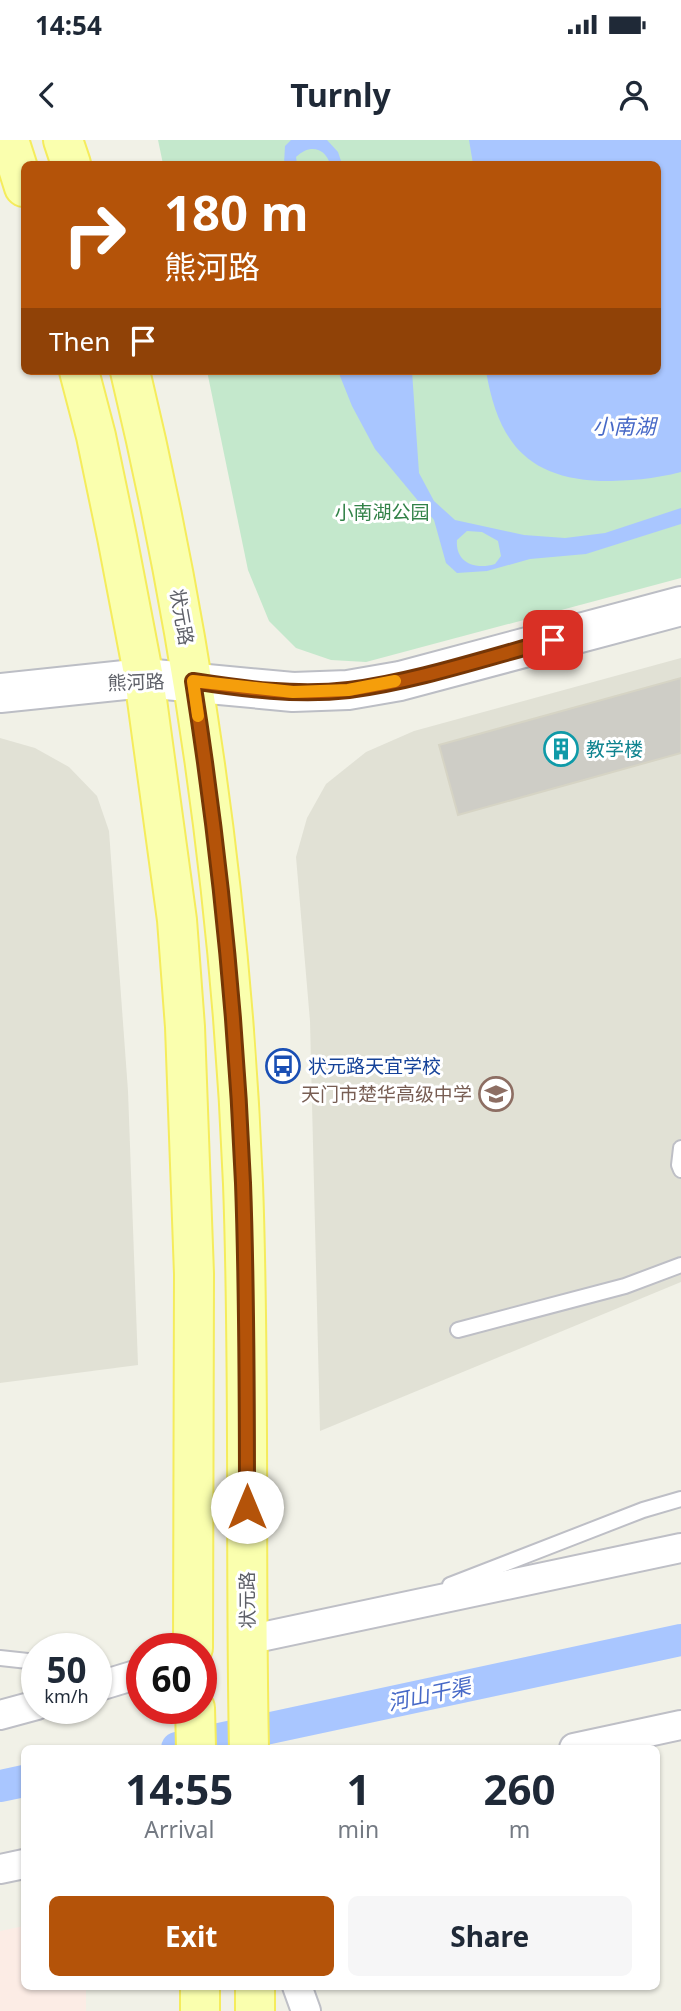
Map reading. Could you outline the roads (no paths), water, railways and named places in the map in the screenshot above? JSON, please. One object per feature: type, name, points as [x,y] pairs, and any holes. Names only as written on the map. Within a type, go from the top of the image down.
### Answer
[{"type":"main road","points":[[63,140],[70,161]]},
{"type":"main road","points":[[7,148],[21,180]]},
{"type":"main road","points":[[80,375],[115,524],[144,678],[177,920],[185,1027],[194,1287],[193,1633]]},
{"type":"main road","name":"状元路","points":[[131,375],[176,581],[211,796],[220,888],[243,1183],[247,1349],[249,1745]]},
{"type":"main road","points":[[195,1724],[196,1745]]},
{"type":"main road","points":[[200,1990],[201,2011]]},
{"type":"main road","points":[[255,1990],[255,2011]]},
{"type":"street","name":"熊河路","points":[[0,693],[144,678],[293,692],[348,690],[400,681],[681,606]]},
{"type":"street","points":[[247,1651],[384,1611],[681,1548]]},
{"type":"street","points":[[0,1715],[21,1709]]},
{"type":"street","points":[[588,1745],[681,1725]]},
{"type":"street","points":[[0,1869],[21,1865]]},
{"type":"street","points":[[298,1990],[306,2011]]},
{"type":"lane","points":[[681,1148],[681,1170]]},
{"type":"lane","points":[[458,1329],[625,1286],[681,1265]]},
{"type":"lane","points":[[384,1611],[643,1510],[681,1499]]},
{"type":"lane","points":[[0,1658],[21,1660]]},
{"type":"water","points":[[291,140],[327,140],[338,152],[341,161],[329,161],[320,151],[311,149],[296,157],[297,161],[284,161],[285,146]]},
{"type":"water","name":"小南湖","points":[[469,140],[681,140],[681,472],[641,479],[601,481],[553,472],[520,451],[508,436],[498,417],[487,375],[661,375],[661,161],[472,161]]},
{"type":"water","points":[[340,375],[412,375],[419,473],[434,501],[455,520],[524,535],[565,538],[605,533],[681,508],[681,524],[586,554],[530,559],[487,571],[457,573],[446,563],[434,520],[375,449],[352,406]],"holes":[[[467,531],[482,532],[498,541],[501,556],[495,564],[488,566],[468,563],[457,548],[457,540]]]},
{"type":"waterway","name":"河山干渠","points":[[191,1745],[681,1640]]},
{"type":"waterway","name":"河山干渠","points":[[0,1786],[21,1782]]},
{"type":"place","name":"教学楼","points":[[561,749]]},
{"type":"place","name":"状元路天宜学校","points":[[283,1066]]},
{"type":"place","name":"天门市楚华高级中学","points":[[496,1094]]},
{"type":"park label","name":"小南湖公园","points":[[382,512]]}]
